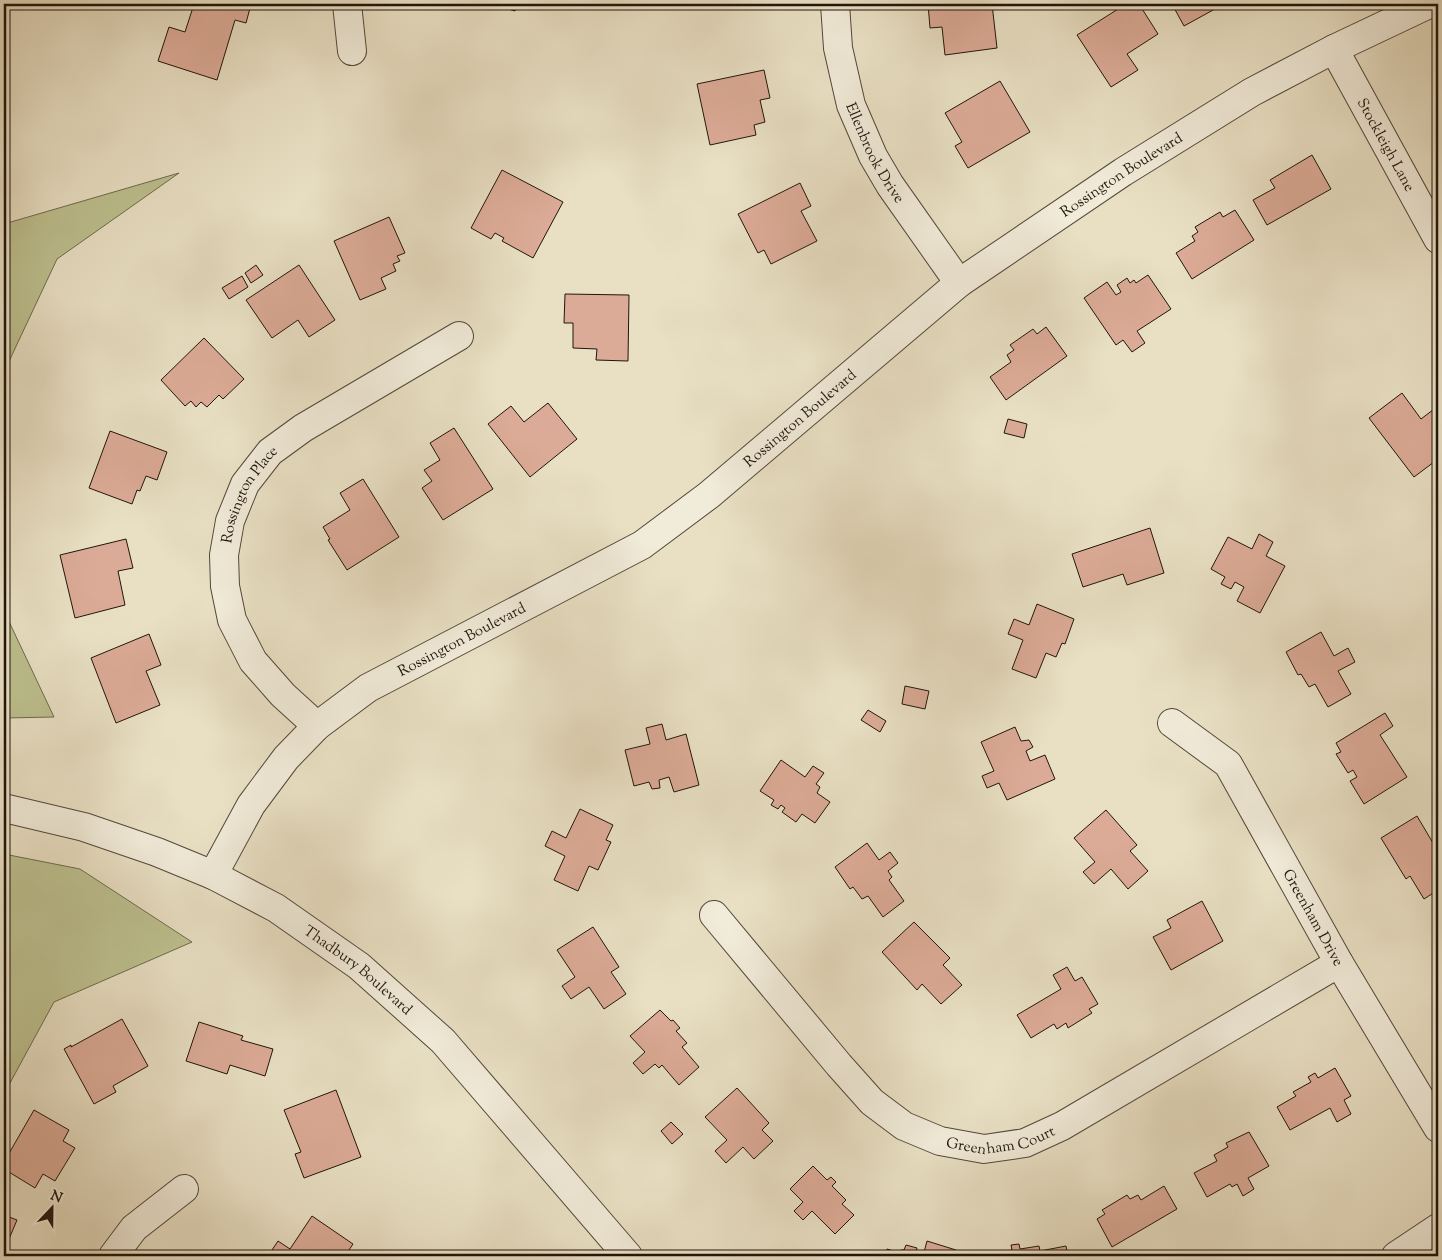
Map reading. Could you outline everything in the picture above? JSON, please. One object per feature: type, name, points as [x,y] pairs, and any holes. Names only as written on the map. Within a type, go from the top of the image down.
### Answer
[{"type":"street","points":[[347,4],[352,51]]},
{"type":"street","name":"Ellenbrook Drive","points":[[836,4],[838,48],[851,105],[873,156],[890,185],[959,283]]},
{"type":"street","name":"Rossington Boulevard","points":[[213,875],[251,805],[286,758],[317,726],[368,688],[642,545],[709,495],[959,283],[1123,172],[1252,92],[1334,49],[1429,4]]},
{"type":"street","name":"Stockleigh Lane","points":[[1334,49],[1438,240]]},
{"type":"street","name":"Rossington Place","points":[[317,726],[283,695],[253,661],[232,620],[225,586],[224,555],[230,521],[245,484],[270,452],[303,428],[459,336]]},
{"type":"street","name":"Greenham Drive","points":[[1172,723],[1228,764],[1339,963],[1438,1128]]},
{"type":"street","name":"Thadbury Boulevard","points":[[4,808],[84,827],[157,852],[213,875],[276,908],[360,966],[443,1040],[628,1256]]},
{"type":"street","name":"Greenham Court","points":[[714,915],[872,1102],[904,1126],[940,1141],[984,1149],[1025,1143],[1062,1126],[1339,963]]},
{"type":"street","points":[[113,1256],[134,1228],[184,1190]]},
{"type":"street","points":[[1396,1256],[1438,1228]]},
{"type":"green space","points":[[179,173],[57,259],[4,372],[4,224]]},
{"type":"green space","points":[[4,611],[54,717],[4,718]]},
{"type":"green space","points":[[4,854],[80,869],[192,942],[54,1002],[4,1094]]},
{"type":"building","points":[[194,4],[241,4],[250,8],[246,23],[235,20],[217,80],[158,61],[169,27],[185,32]]},
{"type":"building","points":[[491,4],[517,4],[515,11]]},
{"type":"building","points":[[928,4],[992,4],[997,48],[945,55],[942,27],[930,28]]},
{"type":"building","points":[[1126,4],[1139,4],[1158,34],[1127,54],[1138,70],[1111,87],[1077,35]]},
{"type":"building","points":[[1172,4],[1224,4],[1184,26]]},
{"type":"building","points":[[764,70],[770,98],[760,100],[765,122],[754,125],[756,135],[710,145],[697,84]]},
{"type":"building","points":[[1000,81],[1030,132],[968,168],[955,146],[962,142],[945,113]]},
{"type":"building","points":[[1312,155],[1331,189],[1267,225],[1253,200],[1275,188],[1270,180]]},
{"type":"building","points":[[502,170],[563,202],[533,258],[502,241],[504,238],[495,233],[491,239],[471,228]]},
{"type":"building","points":[[800,183],[811,206],[801,211],[817,241],[771,264],[764,250],[758,253],[738,214]]},
{"type":"building","points":[[1235,210],[1254,240],[1192,279],[1176,253],[1195,241],[1192,236],[1198,232],[1195,227],[1220,212],[1223,217]]},
{"type":"building","points":[[389,217],[405,253],[397,256],[400,261],[393,264],[396,271],[381,278],[386,289],[360,300],[334,241]]},
{"type":"building","points":[[256,265],[263,275],[251,283],[245,273]]},
{"type":"building","points":[[299,265],[335,320],[309,337],[298,320],[272,338],[246,300]]},
{"type":"building","points":[[1148,275],[1171,309],[1137,331],[1145,343],[1132,352],[1123,340],[1116,345],[1084,298],[1107,282],[1116,295],[1121,292],[1117,285],[1127,278],[1130,283],[1134,280],[1136,283]]},
{"type":"building","points":[[242,276],[248,287],[229,299],[222,288]]},
{"type":"building","points":[[565,294],[629,295],[628,361],[596,360],[597,349],[573,348],[573,323],[564,323]]},
{"type":"building","points":[[1046,327],[1067,356],[1006,400],[990,377],[1011,362],[1007,355],[1014,350],[1010,345],[1033,329],[1037,334]]},
{"type":"building","points":[[204,338],[244,379],[223,399],[219,395],[207,407],[201,402],[196,407],[191,401],[185,406],[161,380]]},
{"type":"building","points":[[1402,393],[1421,419],[1438,406],[1438,459],[1414,477],[1369,418]]},
{"type":"building","points":[[548,403],[577,439],[530,477],[488,424],[511,406],[524,422]]},
{"type":"building","points":[[1008,419],[1027,424],[1024,438],[1004,433]]},
{"type":"building","points":[[454,428],[493,489],[443,520],[422,488],[432,481],[424,470],[440,460],[430,443]]},
{"type":"building","points":[[110,431],[167,452],[157,480],[146,476],[140,491],[137,490],[132,504],[89,488]]},
{"type":"building","points":[[363,479],[399,537],[347,570],[328,540],[330,539],[323,527],[350,510],[340,493]]},
{"type":"building","points":[[1150,528],[1164,573],[1127,585],[1123,574],[1083,587],[1072,554]]},
{"type":"building","points":[[1259,534],[1273,542],[1266,556],[1285,566],[1260,613],[1237,601],[1244,587],[1235,582],[1231,589],[1221,584],[1225,577],[1211,569],[1228,537],[1252,549]]},
{"type":"building","points":[[126,539],[133,568],[118,571],[125,605],[75,618],[60,555]]},
{"type":"building","points":[[1037,604],[1074,619],[1065,644],[1062,643],[1056,657],[1046,653],[1036,678],[1012,669],[1023,640],[1008,634],[1014,619],[1029,625]]},
{"type":"building","points":[[1321,632],[1334,656],[1348,648],[1355,662],[1338,671],[1351,694],[1328,707],[1315,684],[1309,687],[1301,674],[1298,675],[1286,652]]},
{"type":"building","points":[[149,634],[161,665],[146,671],[160,705],[116,723],[91,658]]},
{"type":"building","points":[[905,686],[929,691],[925,709],[902,704]]},
{"type":"building","points":[[868,710],[886,721],[880,732],[861,720]]},
{"type":"building","points":[[1385,713],[1393,726],[1380,735],[1407,777],[1364,804],[1350,781],[1357,777],[1353,770],[1348,773],[1336,754],[1341,752],[1336,743]]},
{"type":"building","points":[[662,724],[666,740],[686,734],[699,785],[674,792],[669,777],[659,780],[660,788],[652,789],[649,782],[634,786],[625,750],[650,744],[646,728]]},
{"type":"building","points":[[1015,727],[1021,741],[1029,740],[1033,747],[1026,751],[1030,761],[1045,755],[1055,779],[1007,800],[999,783],[987,788],[982,776],[994,771],[981,742]]},
{"type":"building","points":[[781,760],[805,777],[813,766],[824,773],[816,784],[820,787],[817,793],[830,802],[815,823],[802,814],[796,822],[782,812],[785,808],[781,805],[778,809],[771,805],[774,800],[760,791]]},
{"type":"building","points":[[580,809],[613,825],[606,840],[611,842],[598,870],[589,866],[578,891],[554,880],[565,856],[545,846],[552,831],[566,838]]},
{"type":"building","points":[[1106,810],[1137,845],[1130,851],[1148,871],[1128,889],[1111,869],[1094,884],[1083,872],[1095,862],[1074,838]]},
{"type":"building","points":[[1417,816],[1433,843],[1438,840],[1438,859],[1433,862],[1438,871],[1438,890],[1424,899],[1410,876],[1406,879],[1381,838]]},
{"type":"building","points":[[867,843],[879,860],[890,852],[898,863],[888,871],[892,877],[889,880],[904,901],[883,917],[868,896],[862,899],[853,887],[850,889],[835,867]]},
{"type":"building","points":[[1202,901],[1223,941],[1171,970],[1153,937],[1171,928],[1167,920]]},
{"type":"building","points":[[914,922],[950,958],[943,965],[962,985],[941,1004],[922,984],[917,990],[882,952]]},
{"type":"building","points":[[593,927],[619,967],[611,972],[626,994],[604,1009],[589,987],[571,999],[562,986],[575,977],[557,950]]},
{"type":"building","points":[[1067,967],[1075,981],[1082,977],[1098,1004],[1089,1009],[1092,1013],[1068,1028],[1066,1023],[1057,1029],[1054,1024],[1031,1038],[1017,1015],[1061,989],[1053,975]]},
{"type":"building","points":[[660,1010],[680,1028],[676,1031],[687,1043],[682,1047],[699,1067],[679,1085],[662,1065],[659,1068],[655,1064],[643,1074],[633,1063],[645,1052],[630,1036]]},
{"type":"building","points":[[122,1019],[148,1066],[113,1086],[116,1092],[94,1104],[64,1049]]},
{"type":"building","points":[[199,1022],[243,1036],[241,1040],[273,1049],[265,1076],[230,1065],[227,1074],[186,1061]]},
{"type":"building","points":[[1335,1068],[1351,1096],[1344,1100],[1351,1114],[1337,1122],[1330,1108],[1290,1130],[1277,1107],[1296,1096],[1293,1092],[1311,1082],[1308,1077],[1315,1073],[1318,1078]]},
{"type":"building","points":[[737,1088],[769,1123],[762,1130],[773,1141],[754,1159],[743,1147],[726,1163],[715,1151],[727,1140],[705,1117]]},
{"type":"building","points":[[336,1090],[361,1157],[304,1178],[295,1154],[301,1152],[284,1110]]},
{"type":"building","points":[[34,1110],[69,1130],[63,1141],[75,1148],[55,1181],[43,1174],[35,1188],[4,1169],[4,1162]]},
{"type":"building","points":[[671,1122],[683,1134],[672,1144],[661,1131]]},
{"type":"building","points":[[1249,1132],[1269,1166],[1248,1178],[1254,1189],[1243,1196],[1237,1184],[1232,1187],[1230,1184],[1207,1197],[1194,1173],[1217,1161],[1214,1155],[1228,1147],[1226,1143]]},
{"type":"building","points":[[813,1166],[827,1180],[831,1177],[836,1182],[832,1186],[846,1200],[842,1204],[854,1215],[835,1234],[812,1211],[803,1220],[794,1211],[803,1202],[790,1189]]},
{"type":"building","points":[[1164,1186],[1177,1209],[1112,1247],[1097,1219],[1105,1214],[1102,1210],[1127,1195],[1130,1199],[1138,1195],[1141,1200]]},
{"type":"building","points":[[4,1215],[17,1220],[4,1251]]},
{"type":"building","points":[[312,1216],[353,1244],[345,1256],[268,1256],[278,1241],[290,1249]]},
{"type":"building","points":[[927,1241],[956,1250],[954,1256],[923,1256]]},
{"type":"building","points":[[1019,1244],[1020,1249],[1039,1246],[1040,1251],[1066,1246],[1068,1256],[993,1256],[992,1254],[1012,1250],[1011,1245]]},
{"type":"building","points":[[906,1245],[917,1248],[915,1256],[885,1256],[887,1249],[900,1253]]}]
